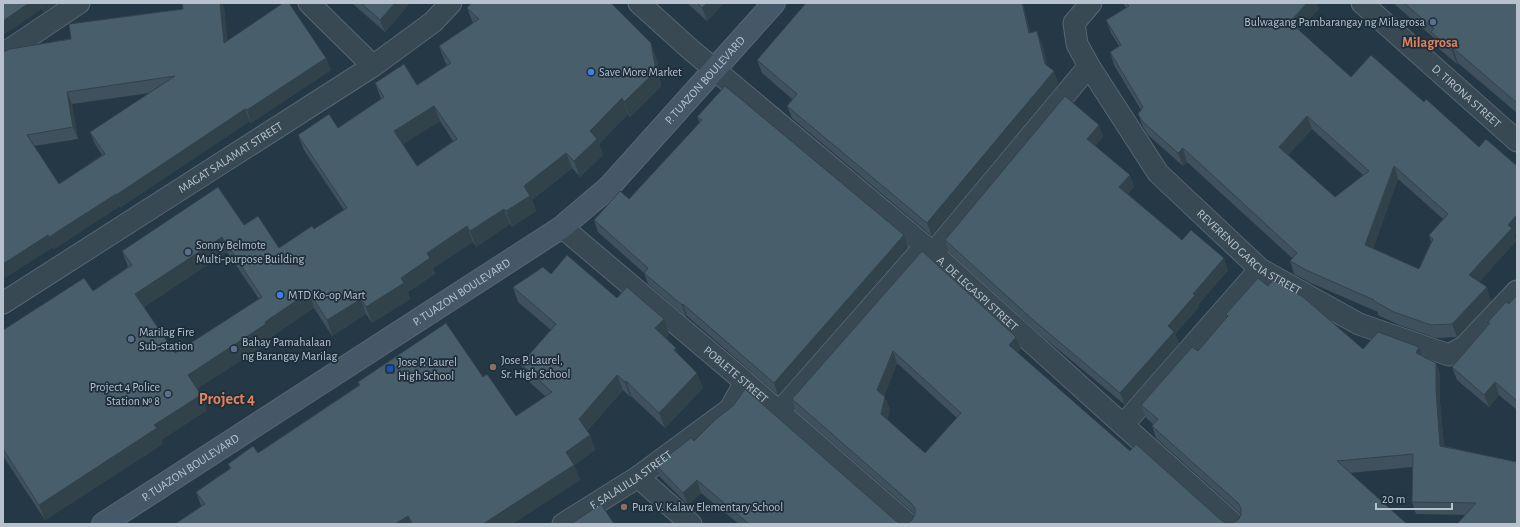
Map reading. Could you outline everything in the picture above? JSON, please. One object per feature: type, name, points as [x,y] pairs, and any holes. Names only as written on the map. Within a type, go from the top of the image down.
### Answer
[{"type":"main road","name":"P. TUAZON BOULEVARD","points":[[103,524],[562,227],[609,187],[774,3]]},
{"type":"street","points":[[3,54],[79,3]]},
{"type":"street","points":[[309,3],[373,66]]},
{"type":"street","name":"MAGAT SALAMAT STREET","points":[[3,303],[373,66],[433,22],[451,3]]},
{"type":"street","name":"A. DE LEGASPI STREET","points":[[639,3],[929,249],[1122,425],[1234,524]]},
{"type":"street","name":"REVEREND GARCIA STREET","points":[[1091,3],[1074,23],[1077,44],[1089,66],[1158,173],[1260,269],[1359,324],[1449,355],[1464,347],[1517,291]]},
{"type":"street","name":"D. TIRONA STREET","points":[[1362,3],[1517,141]]},
{"type":"street","points":[[779,412],[929,249],[1089,66]]},
{"type":"street","name":"POBLETE STREET","points":[[562,227],[745,382],[908,524]]},
{"type":"street","points":[[1122,425],[1260,269]]},
{"type":"street","name":"F. SALALILLA STREET","points":[[563,524],[638,477],[730,409],[745,382]]},
{"type":"street","points":[[638,477],[690,524]]},
{"type":"building","points":[[3,3],[29,3],[3,21]]},
{"type":"building","points":[[182,3],[220,3],[224,43],[283,3],[289,3],[326,58],[247,110],[245,109],[116,195],[49,237],[48,235],[3,264],[3,52],[10,49],[71,39],[69,24],[183,9]],"holes":[[[175,76],[90,132],[105,154],[59,184],[27,135],[73,127],[67,92]]]},
{"type":"building","points":[[361,3],[395,3],[380,20]]},
{"type":"building","points":[[471,3],[611,3],[651,43],[656,71],[624,102],[622,98],[590,131],[597,139],[574,161],[566,153],[524,186],[530,196],[506,211],[504,209],[470,231],[467,226],[427,253],[430,258],[401,278],[404,283],[366,307],[361,299],[327,320],[309,292],[265,322],[266,324],[188,375],[201,395],[154,425],[157,428],[39,505],[3,449],[3,330],[84,278],[93,291],[132,265],[122,251],[218,187],[244,225],[258,216],[279,248],[312,226],[314,229],[347,208],[298,135],[329,114],[338,128],[384,97],[375,83],[404,64],[417,85],[451,63],[439,46],[479,19],[467,8]],"holes":[[[434,106],[457,139],[417,166],[394,131]],[[222,237],[262,297],[175,353],[135,294]]]},
{"type":"building","points":[[697,3],[707,3],[702,8]]},
{"type":"building","points":[[806,3],[1022,3],[1029,33],[1037,31],[1045,64],[1054,71],[927,223],[787,106],[797,94],[757,60]]},
{"type":"building","points":[[1126,3],[1307,3],[1290,22],[1351,77],[1371,55],[1424,102],[1426,99],[1479,147],[1486,139],[1517,166],[1517,215],[1508,225],[1512,228],[1469,275],[1487,287],[1452,324],[1431,325],[1394,312],[1374,300],[1306,270],[1290,261],[1297,253],[1183,148],[1178,153],[1143,122],[1138,114],[1143,107],[1110,52],[1121,45],[1106,20],[1129,6]],"holes":[[[1307,116],[1369,171],[1335,197],[1279,147]],[[1394,166],[1448,214],[1429,235],[1433,239],[1419,269],[1365,245]]]},
{"type":"building","points":[[1404,3],[1517,3],[1517,103],[1453,48],[1451,50],[1431,32],[1434,29]]},
{"type":"building","points":[[725,86],[904,235],[774,383],[683,304],[682,305],[644,273],[648,268],[594,220],[620,191],[629,199],[702,120],[697,117]]},
{"type":"building","points":[[1065,96],[1099,125],[1087,139],[1130,175],[1119,187],[1182,240],[1191,230],[1224,258],[1168,326],[1174,332],[1120,393],[1032,319],[945,240]]},
{"type":"building","points":[[922,251],[1016,337],[1009,345],[1130,451],[1136,444],[1222,521],[1233,523],[1238,520],[1241,515],[1241,508],[1238,503],[1152,426],[1158,419],[1141,405],[1192,347],[1198,351],[1228,316],[1226,314],[1258,278],[1268,286],[1273,280],[1303,297],[1363,349],[1378,332],[1419,347],[1416,353],[1436,363],[1436,390],[1440,446],[1517,462],[1517,524],[1457,524],[1476,503],[1412,502],[1413,454],[1337,461],[1407,524],[902,524],[908,523],[912,520],[915,514],[915,508],[911,503],[792,399]],"holes":[[[893,351],[961,413],[925,453],[881,414],[885,397],[877,390]]]},
{"type":"building","name":"Jose P. Laurel, Sr. High School","points":[[567,255],[617,298],[627,287],[664,319],[655,328],[676,348],[674,350],[697,373],[659,413],[626,381],[625,382],[617,375],[579,419],[590,435],[566,452],[574,465],[483,524],[413,524],[408,516],[395,524],[175,524],[205,504],[196,492],[231,468],[228,464],[253,446],[258,453],[360,385],[358,382],[446,323],[483,377],[487,374],[516,416],[552,392],[521,364],[556,324],[513,287],[543,267],[551,274]]},
{"type":"building","points":[[1517,295],[1517,401],[1495,382],[1484,395],[1452,367],[1490,323],[1487,323],[1506,302],[1509,304]]},
{"type":"building","points":[[745,389],[896,521],[902,524],[749,524],[697,480],[683,493],[656,465],[691,438],[694,441],[716,419],[733,406]]},
{"type":"building","points":[[601,504],[614,524],[571,524]]},
{"type":"place","name":"Bulwagang Pambarangay ng Milagrosa","points":[[1433,22]]},
{"type":"place","name":"Save More Market","points":[[591,72]]},
{"type":"place","name":"Sonny Belmote Multi-purpose Building","points":[[188,252]]},
{"type":"place","name":"MTD Ko-op Mart","points":[[280,295]]},
{"type":"place","name":"Marilag Fire Sub-station","points":[[131,339]]},
{"type":"place","name":"Bahay Pamahalaan ng Barangay Marilag","points":[[234,349]]},
{"type":"place","name":"Jose P. Laurel, Sr. High School","points":[[493,367]]},
{"type":"place","name":"Jose P. Laurel High School","points":[[390,369]]},
{"type":"place","name":"Project 4 Police Station № 8","points":[[168,394]]},
{"type":"place","name":"Pura V. Kalaw Elementary School","points":[[624,507]]},
{"type":"district","name":"Milagrosa","points":[[1430,42]]},
{"type":"district","name":"Project 4","points":[[227,398]]}]
